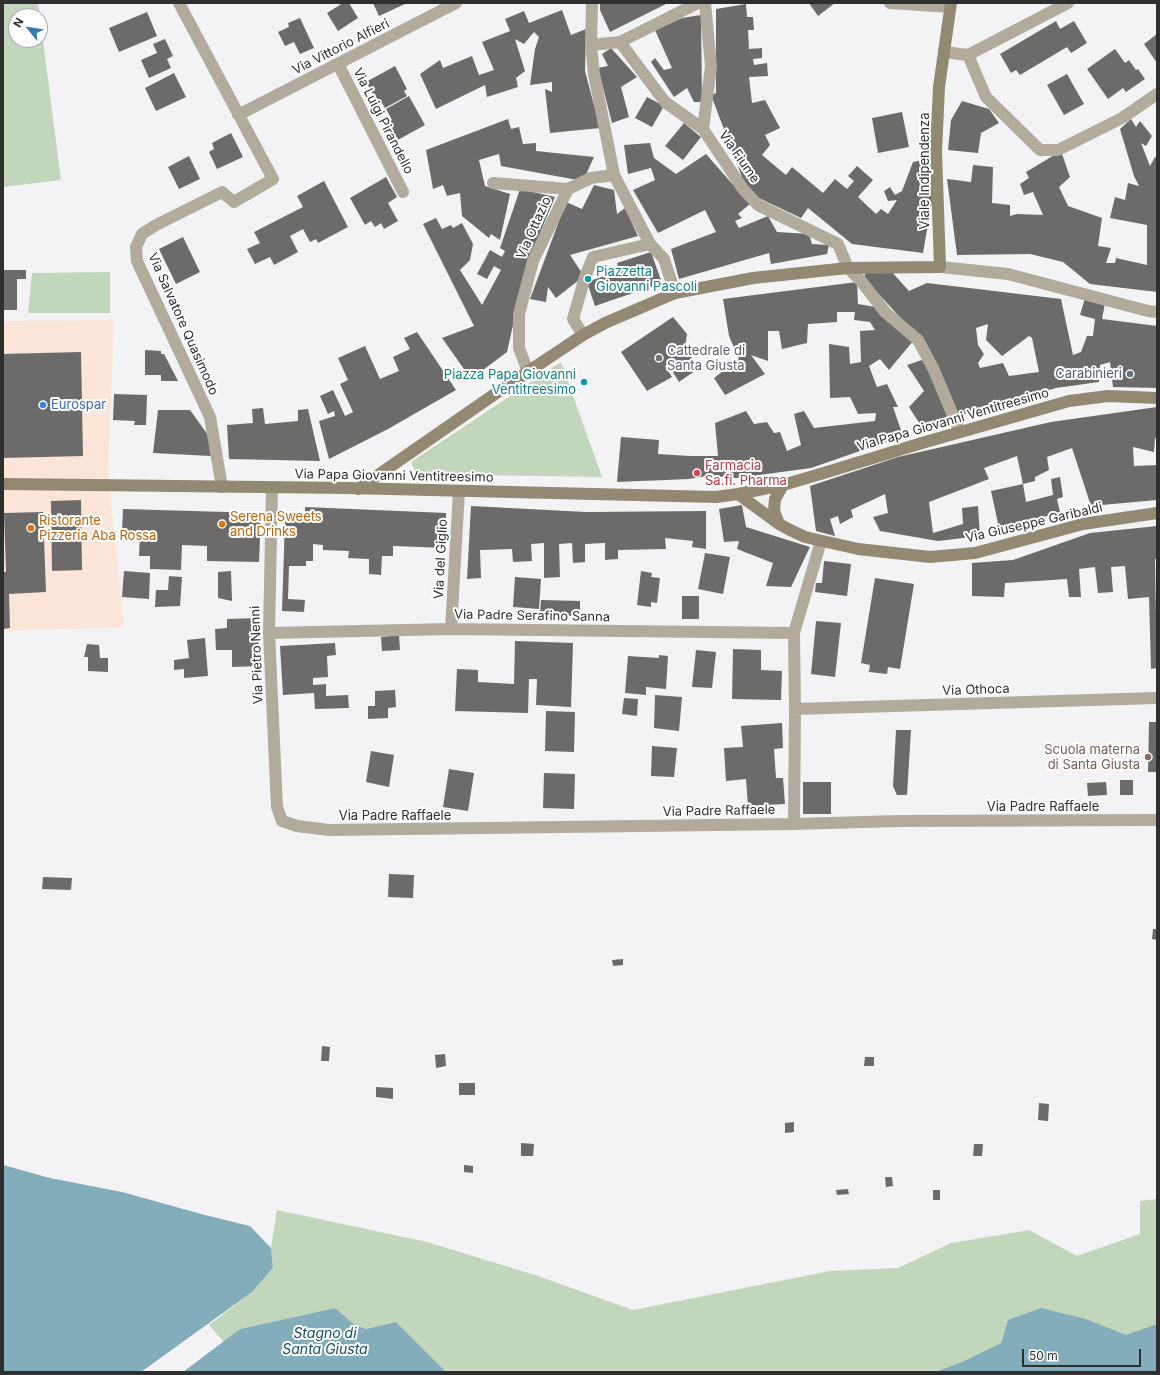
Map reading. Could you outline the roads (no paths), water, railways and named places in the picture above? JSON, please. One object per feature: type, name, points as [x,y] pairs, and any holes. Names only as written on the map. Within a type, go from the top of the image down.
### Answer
[{"type":"main road","name":"Viale Indipendenza","points":[[940,267],[936,152],[940,87],[950,5]]},
{"type":"main road","points":[[358,489],[505,386],[583,335],[605,323],[675,292],[753,278],[848,268],[940,267]]},
{"type":"main road","name":"Via Papa Giovanni Ventitreesimo","points":[[3,484],[358,489],[716,497],[783,485],[1069,401],[1108,396],[1157,398]]},
{"type":"main road","points":[[779,524],[774,511],[775,499],[783,485]]},
{"type":"main road","name":"Via Giuseppe Garibaldi","points":[[738,494],[779,524],[805,537],[858,549],[930,557],[975,553],[1083,524],[1157,513]]},
{"type":"street","name":"Via Salvatore Quasimodo","points":[[179,3],[273,179],[234,202],[222,192],[156,225],[142,234],[136,247],[136,261],[210,417],[222,487]]},
{"type":"street","name":"Via Vittorio Alfieri","points":[[238,115],[456,3]]},
{"type":"street","points":[[592,3],[591,45],[594,74],[614,175],[650,244],[664,259],[675,292]]},
{"type":"street","points":[[591,45],[620,42],[698,3]]},
{"type":"street","points":[[703,129],[711,66],[705,3]]},
{"type":"street","points":[[890,3],[950,5]]},
{"type":"street","points":[[944,52],[968,55],[1068,3]]},
{"type":"street","name":"Via Fiume","points":[[620,42],[665,102],[703,129],[742,189],[758,205],[838,244],[848,268]]},
{"type":"street","points":[[968,55],[986,97],[1040,150],[1058,150],[1122,118],[1157,94]]},
{"type":"street","name":"Via Luigi Pirandello","points":[[338,64],[403,192]]},
{"type":"street","name":"Via Ottazio","points":[[528,372],[519,348],[519,314],[533,261],[568,189],[592,178],[614,175]]},
{"type":"street","points":[[492,183],[568,189]]},
{"type":"street","points":[[583,335],[573,318],[585,277],[593,257],[650,244]]},
{"type":"street","points":[[940,267],[1008,274],[1077,293],[1157,312]]},
{"type":"street","points":[[848,268],[861,281],[885,312],[918,340],[933,368],[960,432]]},
{"type":"street","name":"Via Pietro Nenni","points":[[272,488],[269,632],[277,807],[282,821]]},
{"type":"street","name":"Via del Giglio","points":[[451,629],[459,491]]},
{"type":"street","points":[[794,824],[794,633],[821,541]]},
{"type":"street","name":"Via Padre Serafino Sanna","points":[[269,632],[451,629],[794,633]]},
{"type":"street","name":"Via Othoca","points":[[795,709],[1157,698]]},
{"type":"street","name":"Via Padre Raffaele","points":[[282,821],[297,826],[329,830],[794,824],[906,821],[1157,820]]},
{"type":"water","points":[[3,1165],[50,1178],[122,1192],[250,1226],[271,1248],[273,1268],[252,1292],[141,1372],[3,1372]]},
{"type":"water","name":"Stagno di Santa Giusta","points":[[335,1308],[355,1325],[366,1329],[396,1322],[446,1372],[183,1372],[240,1329]]},
{"type":"water","points":[[1041,1308],[1086,1319],[1126,1335],[1157,1324],[1157,1372],[935,1372],[962,1362],[1001,1343],[1008,1320]]},
{"type":"place","name":"Piazzetta Giovanni Pascoli","points":[[588,279]]},
{"type":"place","name":"Cattedrale di Santa Giusta","points":[[659,358]]},
{"type":"place","name":"Carabinieri","points":[[1130,374]]},
{"type":"place","name":"Piazza Papa Giovanni Ventitreesimo","points":[[584,382]]},
{"type":"place","name":"Eurospar","points":[[43,405]]},
{"type":"place","name":"Farmacia Sa.fi. Pharma","points":[[697,473]]},
{"type":"place","name":"Serena Sweets and Drinks","points":[[222,524]]},
{"type":"place","name":"Ristorante Pizzeria Aba Rossa","points":[[31,528]]},
{"type":"place","name":"Scuola materna di Santa Giusta","points":[[1148,757]]}]
